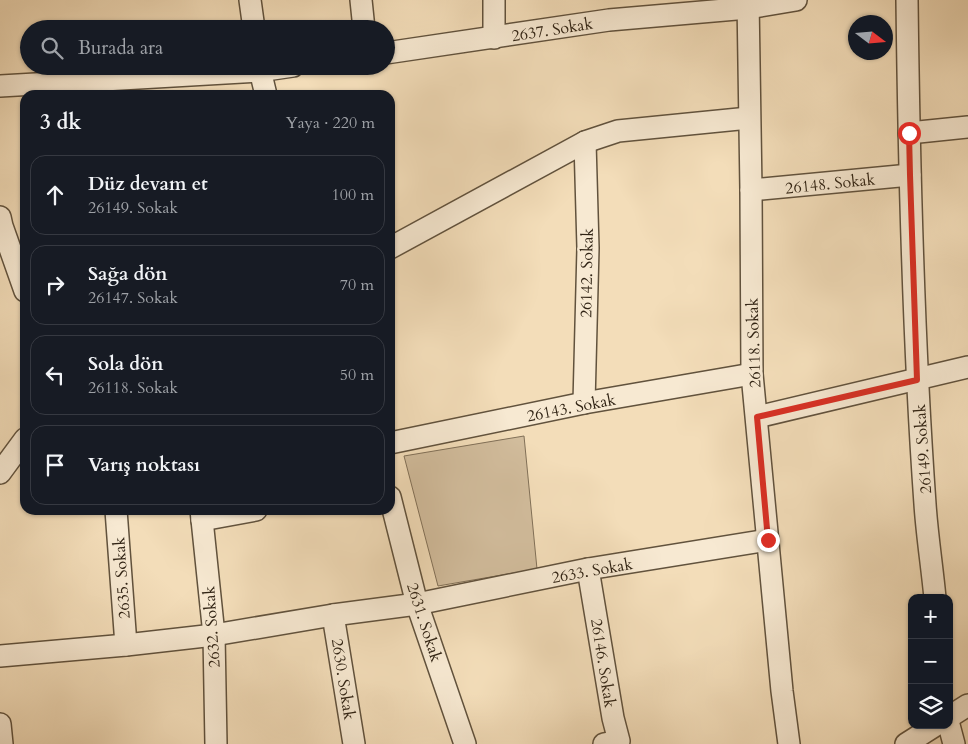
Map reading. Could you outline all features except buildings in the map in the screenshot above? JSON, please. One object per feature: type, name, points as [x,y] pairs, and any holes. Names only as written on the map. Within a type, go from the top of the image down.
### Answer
[{"type":"street","points":[[250,0],[253,20]]},
{"type":"street","points":[[361,0],[363,20]]},
{"type":"street","points":[[494,0],[494,38]]},
{"type":"street","name":"2637. Sokak","points":[[395,52],[609,20],[796,0]]},
{"type":"street","name":"26149. Sokak","points":[[907,0],[910,175],[917,380],[925,506],[935,594]]},
{"type":"street","name":"26118. Sokak","points":[[748,4],[752,374],[782,691],[789,744]]},
{"type":"street","points":[[0,86],[107,88],[211,75]]},
{"type":"street","points":[[261,75],[265,90]]},
{"type":"street","points":[[395,245],[585,142],[618,131],[749,118]]},
{"type":"street","points":[[909,133],[968,127]]},
{"type":"street","name":"26142. Sokak","points":[[584,403],[588,248],[585,142]]},
{"type":"street","name":"26148. Sokak","points":[[751,190],[910,175]]},
{"type":"street","points":[[1,223],[20,277]]},
{"type":"street","points":[[757,417],[968,367]]},
{"type":"street","name":"26143. Sokak","points":[[395,442],[584,403],[752,374]]},
{"type":"street","points":[[0,473],[20,446]]},
{"type":"street","name":"2635. Sokak","points":[[116,515],[126,646]]},
{"type":"street","name":"2632. Sokak","points":[[202,515],[214,635],[216,744]]},
{"type":"street","name":"2631. Sokak","points":[[395,515],[417,604],[465,744]]},
{"type":"street","name":"2633. Sokak","points":[[0,656],[126,646],[214,635],[333,615],[417,604],[588,569],[768,540]]},
{"type":"street","name":"26146. Sokak","points":[[588,569],[613,718],[619,741],[604,744]]},
{"type":"street","name":"2630. Sokak","points":[[333,615],[354,744]]},
{"type":"street","points":[[953,714],[968,705]]},
{"type":"street","points":[[0,724],[2,744]]},
{"type":"street","points":[[906,744],[930,729]]},
{"type":"street","points":[[950,729],[954,744]]},
{"type":"shaded area","points":[[524,436],[537,569],[438,586],[404,456]]},
{"type":"route","points":[[768,540],[757,417],[917,380],[909,133]]}]
